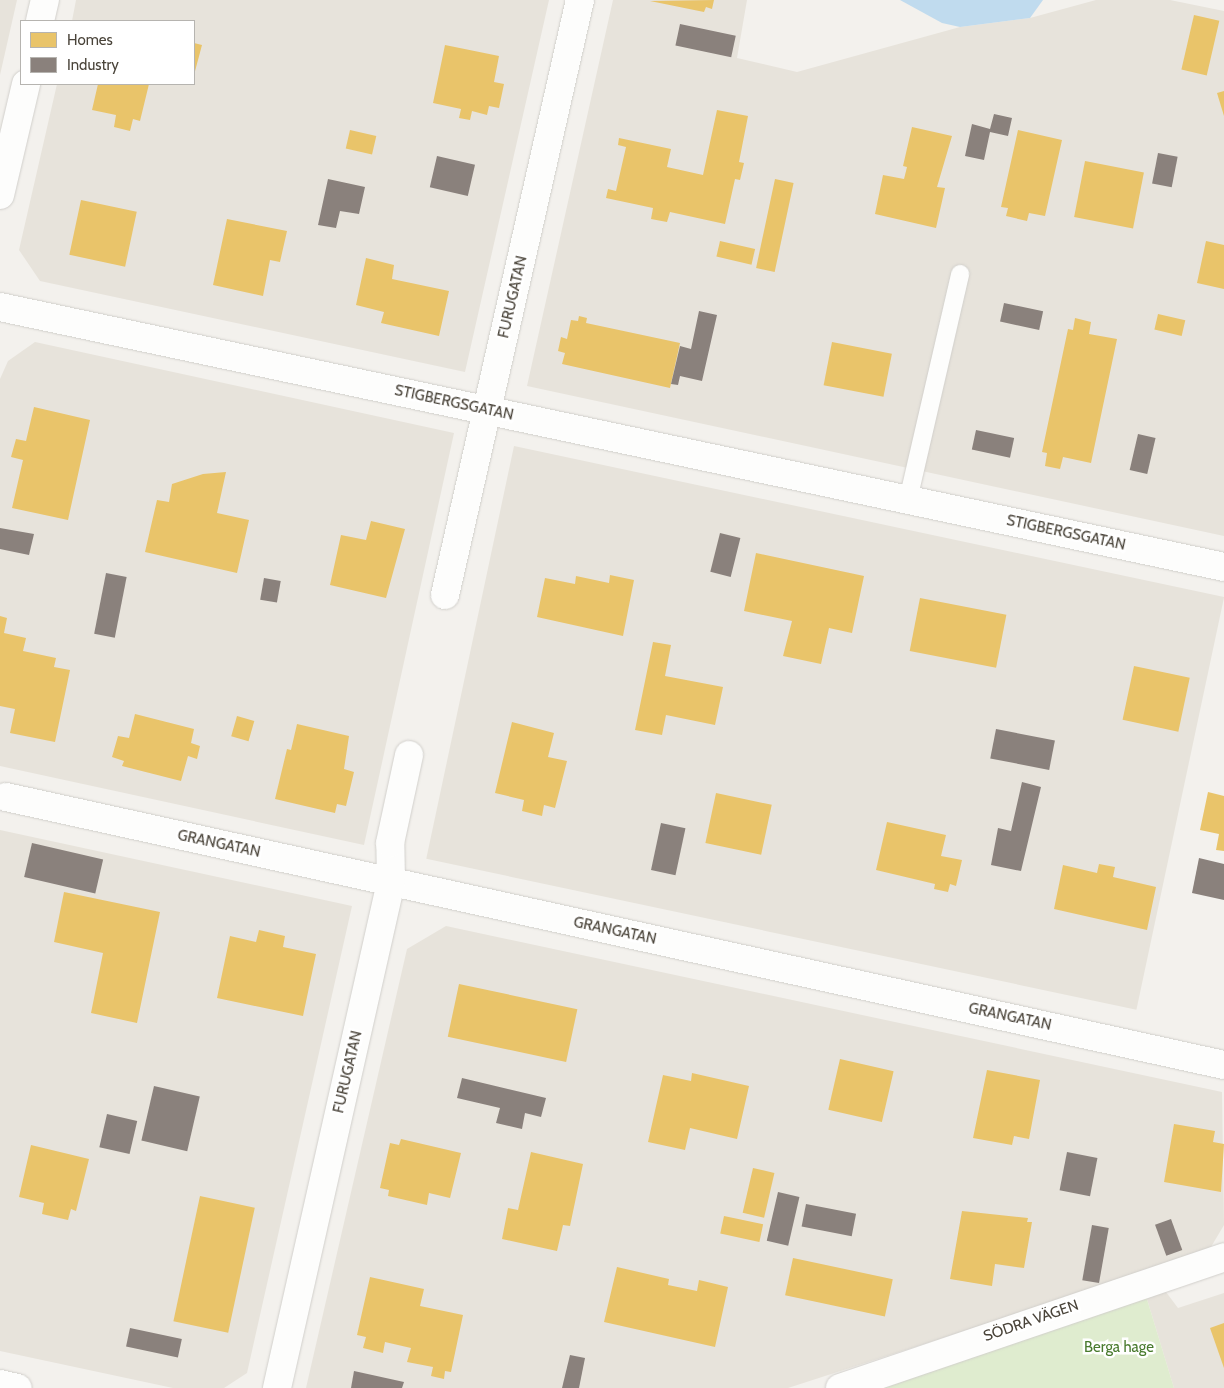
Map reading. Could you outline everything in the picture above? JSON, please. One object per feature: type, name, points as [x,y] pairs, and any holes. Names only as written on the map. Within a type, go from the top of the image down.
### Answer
[{"type":"street","points":[[40,20],[45,0]]},
{"type":"street","name":"FURUGATAN","points":[[445,595],[580,0]]},
{"type":"street","points":[[0,195],[26,85]]},
{"type":"street","name":"STIGBERGSGATAN","points":[[0,307],[1224,567]]},
{"type":"street","name":"FURUGATAN","points":[[277,1388],[391,882],[390,843],[409,755]]},
{"type":"street","name":"GRANGATAN","points":[[6,797],[1224,1065]]},
{"type":"street","name":"SÖDRA VÄGEN","points":[[840,1388],[1224,1257]]},
{"type":"street","points":[[0,1384],[18,1388]]},
{"type":"lane","points":[[908,500],[960,274]]},
{"type":"shaded area","points":[[0,0],[17,0],[0,75]]},
{"type":"shaded area","points":[[76,0],[549,0],[465,372],[40,281],[19,250],[57,85],[195,85],[195,20],[72,20]]},
{"type":"shaded area","points":[[613,0],[747,0],[737,58],[797,72],[960,27],[1030,18],[1096,0],[1170,0],[1224,11],[1224,536],[527,386]]},
{"type":"shaded area","points":[[35,342],[454,433],[364,845],[0,766],[0,379],[8,361]]},
{"type":"shaded area","points":[[514,446],[1224,597],[1136,1010],[426,859]]},
{"type":"shaded area","points":[[0,830],[352,906],[247,1373],[224,1388],[173,1388],[0,1351]]},
{"type":"shaded area","points":[[446,926],[1222,1092],[1224,1225],[1208,1252],[788,1388],[306,1388],[407,949]]},
{"type":"shaded area","points":[[1163,1288],[1178,1308],[1224,1293],[1224,1388],[1174,1388],[1146,1296]]},
{"type":"green space","name":"Berga hage","points":[[1146,1296],[1174,1388],[875,1388]]},
{"type":"water","points":[[900,0],[1043,0],[1030,18],[960,27],[942,23]]},
{"type":"building: Homes","points":[[714,0],[712,9],[706,7],[704,12],[650,1]]},
{"type":"building: Homes","points":[[1194,15],[1219,21],[1207,75],[1181,70]]},
{"type":"building: Homes","points":[[195,43],[202,45],[195,71]]},
{"type":"building: Homes","points":[[445,45],[499,56],[494,82],[504,84],[499,108],[489,106],[487,115],[472,111],[470,120],[459,118],[461,109],[433,103]]},
{"type":"building: Homes","points":[[98,85],[149,85],[140,121],[133,119],[130,131],[114,127],[116,115],[92,110]]},
{"type":"building: Homes","points":[[1224,91],[1224,116],[1217,93]]},
{"type":"building: Homes","points":[[717,110],[748,116],[739,162],[744,163],[740,180],[735,179],[725,224],[670,212],[667,222],[651,219],[653,208],[606,198],[608,189],[616,191],[626,147],[618,145],[619,138],[671,149],[667,167],[703,175]]},
{"type":"building: Homes","points":[[912,127],[952,136],[937,187],[945,188],[936,228],[875,214],[883,175],[904,179],[907,167],[903,166]]},
{"type":"building: Homes","points":[[350,130],[376,136],[372,155],[346,149]]},
{"type":"building: Homes","points":[[1018,130],[1062,140],[1045,216],[1029,213],[1027,221],[1006,216],[1008,208],[1001,207]]},
{"type":"building: Homes","points":[[1085,161],[1144,172],[1133,228],[1074,217]]},
{"type":"building: Homes","points":[[775,179],[794,183],[775,272],[756,268]]},
{"type":"building: Homes","points":[[81,200],[137,212],[125,267],[69,255]]},
{"type":"building: Homes","points":[[227,219],[287,231],[280,262],[270,260],[263,296],[213,285]]},
{"type":"building: Homes","points":[[720,241],[755,249],[751,265],[716,257]]},
{"type":"building: Homes","points":[[1206,241],[1224,245],[1224,289],[1197,283]]},
{"type":"building: Homes","points":[[366,258],[394,265],[392,279],[449,291],[439,336],[381,323],[384,312],[356,305]]},
{"type":"building: Homes","points":[[1158,314],[1185,320],[1182,336],[1154,330]]},
{"type":"building: Homes","points":[[579,316],[587,318],[586,323],[680,343],[670,388],[562,364],[565,353],[558,351],[561,337],[567,339],[571,320],[578,321]]},
{"type":"building: Homes","points":[[1075,318],[1091,322],[1089,334],[1117,339],[1091,463],[1063,457],[1060,469],[1045,466],[1047,453],[1042,452],[1068,329],[1073,330]]},
{"type":"building: Homes","points":[[832,342],[892,354],[883,397],[824,385]]},
{"type":"building: Homes","points":[[34,407],[90,420],[68,520],[12,508],[23,460],[11,457],[16,439],[26,441]]},
{"type":"building: Homes","points":[[226,472],[217,513],[249,520],[237,573],[145,552],[157,500],[169,502],[172,484],[203,474]]},
{"type":"building: Homes","points":[[371,521],[405,529],[386,598],[330,585],[341,535],[366,540]]},
{"type":"building: Homes","points":[[756,553],[864,576],[852,633],[829,628],[821,664],[783,656],[792,621],[744,611]]},
{"type":"building: Homes","points":[[610,575],[634,580],[623,636],[537,617],[545,578],[575,584],[576,576],[609,583]]},
{"type":"building: Homes","points":[[920,598],[1006,615],[996,668],[910,651]]},
{"type":"building: Homes","points":[[0,616],[7,618],[4,633],[26,638],[23,651],[56,658],[54,667],[70,670],[55,742],[10,733],[15,709],[0,706]]},
{"type":"building: Homes","points":[[653,642],[671,645],[665,676],[723,687],[715,725],[666,715],[662,735],[635,730]]},
{"type":"building: Homes","points":[[1134,666],[1190,678],[1178,732],[1123,720]]},
{"type":"building: Homes","points":[[135,714],[194,729],[191,743],[200,746],[197,759],[188,756],[181,781],[122,766],[124,761],[112,757],[118,736],[129,738]]},
{"type":"building: Homes","points":[[237,716],[254,721],[249,741],[231,736]]},
{"type":"building: Homes","points":[[512,722],[554,733],[548,757],[567,761],[555,808],[544,805],[542,816],[522,811],[524,800],[495,793]]},
{"type":"building: Homes","points":[[297,724],[349,736],[344,769],[354,772],[346,806],[337,804],[335,813],[275,799],[287,749],[291,750]]},
{"type":"building: Homes","points":[[1208,792],[1224,796],[1224,851],[1216,850],[1219,834],[1200,830]]},
{"type":"building: Homes","points":[[716,793],[772,805],[761,855],[705,843]]},
{"type":"building: Homes","points":[[887,822],[946,835],[941,856],[962,860],[956,886],[950,884],[948,892],[934,889],[935,884],[876,870]]},
{"type":"building: Homes","points":[[1099,864],[1115,867],[1113,877],[1156,887],[1147,930],[1054,909],[1063,865],[1097,873]]},
{"type":"building: Homes","points":[[64,892],[160,912],[137,1023],[91,1013],[103,953],[54,942]]},
{"type":"building: Homes","points":[[259,930],[285,936],[283,947],[316,954],[303,1016],[217,998],[230,936],[256,942]]},
{"type":"building: Homes","points":[[459,984],[577,1009],[566,1062],[448,1037]]},
{"type":"building: Homes","points":[[840,1059],[894,1071],[882,1122],[828,1110]]},
{"type":"building: Homes","points":[[987,1070],[1040,1080],[1029,1139],[1014,1136],[1012,1145],[973,1138]]},
{"type":"building: Homes","points":[[692,1073],[749,1086],[737,1139],[690,1128],[685,1150],[648,1142],[663,1075],[691,1081]]},
{"type":"building: Homes","points":[[1174,1124],[1215,1131],[1213,1142],[1224,1144],[1221,1192],[1164,1182]]},
{"type":"building: Homes","points":[[401,1139],[461,1153],[450,1198],[429,1193],[427,1205],[388,1196],[389,1190],[380,1188],[390,1143],[399,1145]]},
{"type":"building: Homes","points":[[31,1145],[89,1159],[76,1211],[71,1209],[68,1220],[42,1214],[44,1203],[19,1197]]},
{"type":"building: Homes","points":[[531,1152],[583,1164],[570,1226],[563,1225],[557,1251],[502,1239],[508,1208],[518,1210]]},
{"type":"building: Homes","points":[[753,1168],[774,1173],[764,1218],[743,1213]]},
{"type":"building: Homes","points":[[200,1196],[255,1208],[228,1333],[173,1321]]},
{"type":"building: Homes","points":[[962,1211],[1028,1218],[1027,1222],[1032,1222],[1024,1268],[995,1264],[992,1286],[950,1279]]},
{"type":"building: Homes","points":[[724,1216],[763,1224],[759,1242],[720,1234]]},
{"type":"building: Homes","points":[[793,1258],[893,1279],[885,1316],[785,1295]]},
{"type":"building: Homes","points":[[617,1267],[669,1279],[668,1285],[697,1291],[699,1280],[728,1287],[715,1347],[604,1322]]},
{"type":"building: Homes","points":[[370,1277],[424,1289],[420,1306],[463,1315],[451,1372],[445,1371],[444,1379],[431,1376],[433,1367],[407,1362],[411,1348],[385,1342],[383,1353],[363,1348],[366,1337],[357,1335]]},
{"type":"building: Homes","points":[[1224,1323],[1224,1368],[1210,1328]]},
{"type":"building: Industry","points":[[680,24],[736,36],[731,57],[675,46]]},
{"type":"building: Industry","points":[[994,114],[1012,118],[1008,136],[990,132],[984,160],[965,156],[972,124],[990,129]]},
{"type":"building: Industry","points":[[1158,153],[1178,157],[1172,187],[1152,183]]},
{"type":"building: Industry","points":[[437,156],[475,165],[468,196],[430,187]]},
{"type":"building: Industry","points":[[328,179],[365,187],[359,214],[340,211],[336,228],[318,225]]},
{"type":"building: Industry","points":[[1004,303],[1043,311],[1039,330],[1000,322]]},
{"type":"building: Industry","points":[[699,311],[717,315],[702,381],[680,376],[678,385],[671,384],[680,346],[691,349]]},
{"type":"building: Industry","points":[[976,430],[1014,438],[1010,458],[972,450]]},
{"type":"building: Industry","points":[[1138,434],[1156,438],[1147,474],[1130,470]]},
{"type":"building: Industry","points":[[0,528],[34,534],[29,555],[0,549]]},
{"type":"building: Industry","points":[[720,533],[740,538],[731,577],[710,572]]},
{"type":"building: Industry","points":[[106,573],[127,577],[115,638],[94,634]]},
{"type":"building: Industry","points":[[264,578],[281,581],[277,603],[260,600]]},
{"type":"building: Industry","points":[[996,729],[1055,740],[1049,770],[990,758]]},
{"type":"building: Industry","points":[[1022,782],[1041,787],[1021,871],[991,865],[998,828],[1011,831]]},
{"type":"building: Industry","points":[[661,823],[685,828],[675,875],[651,870]]},
{"type":"building: Industry","points":[[32,843],[103,859],[95,894],[24,877]]},
{"type":"building: Industry","points":[[1199,858],[1224,864],[1224,900],[1192,893]]},
{"type":"building: Industry","points":[[462,1078],[546,1098],[541,1117],[525,1113],[522,1129],[496,1123],[500,1108],[457,1098]]},
{"type":"building: Industry","points":[[154,1086],[200,1097],[187,1151],[141,1141]]},
{"type":"building: Industry","points":[[107,1114],[137,1121],[130,1154],[99,1147]]},
{"type":"building: Industry","points":[[1067,1152],[1097,1158],[1090,1196],[1060,1190]]},
{"type":"building: Industry","points":[[778,1192],[799,1197],[788,1246],[767,1241]]},
{"type":"building: Industry","points":[[806,1204],[856,1214],[852,1236],[802,1227]]},
{"type":"building: Industry","points":[[1171,1219],[1182,1250],[1166,1256],[1155,1225]]},
{"type":"building: Industry","points":[[1092,1225],[1109,1228],[1099,1283],[1082,1280]]},
{"type":"building: Industry","points":[[130,1328],[182,1339],[178,1358],[126,1347]]},
{"type":"building: Industry","points":[[570,1355],[585,1358],[579,1388],[562,1388]]},
{"type":"building: Industry","points":[[354,1371],[404,1382],[402,1388],[351,1388]]}]
